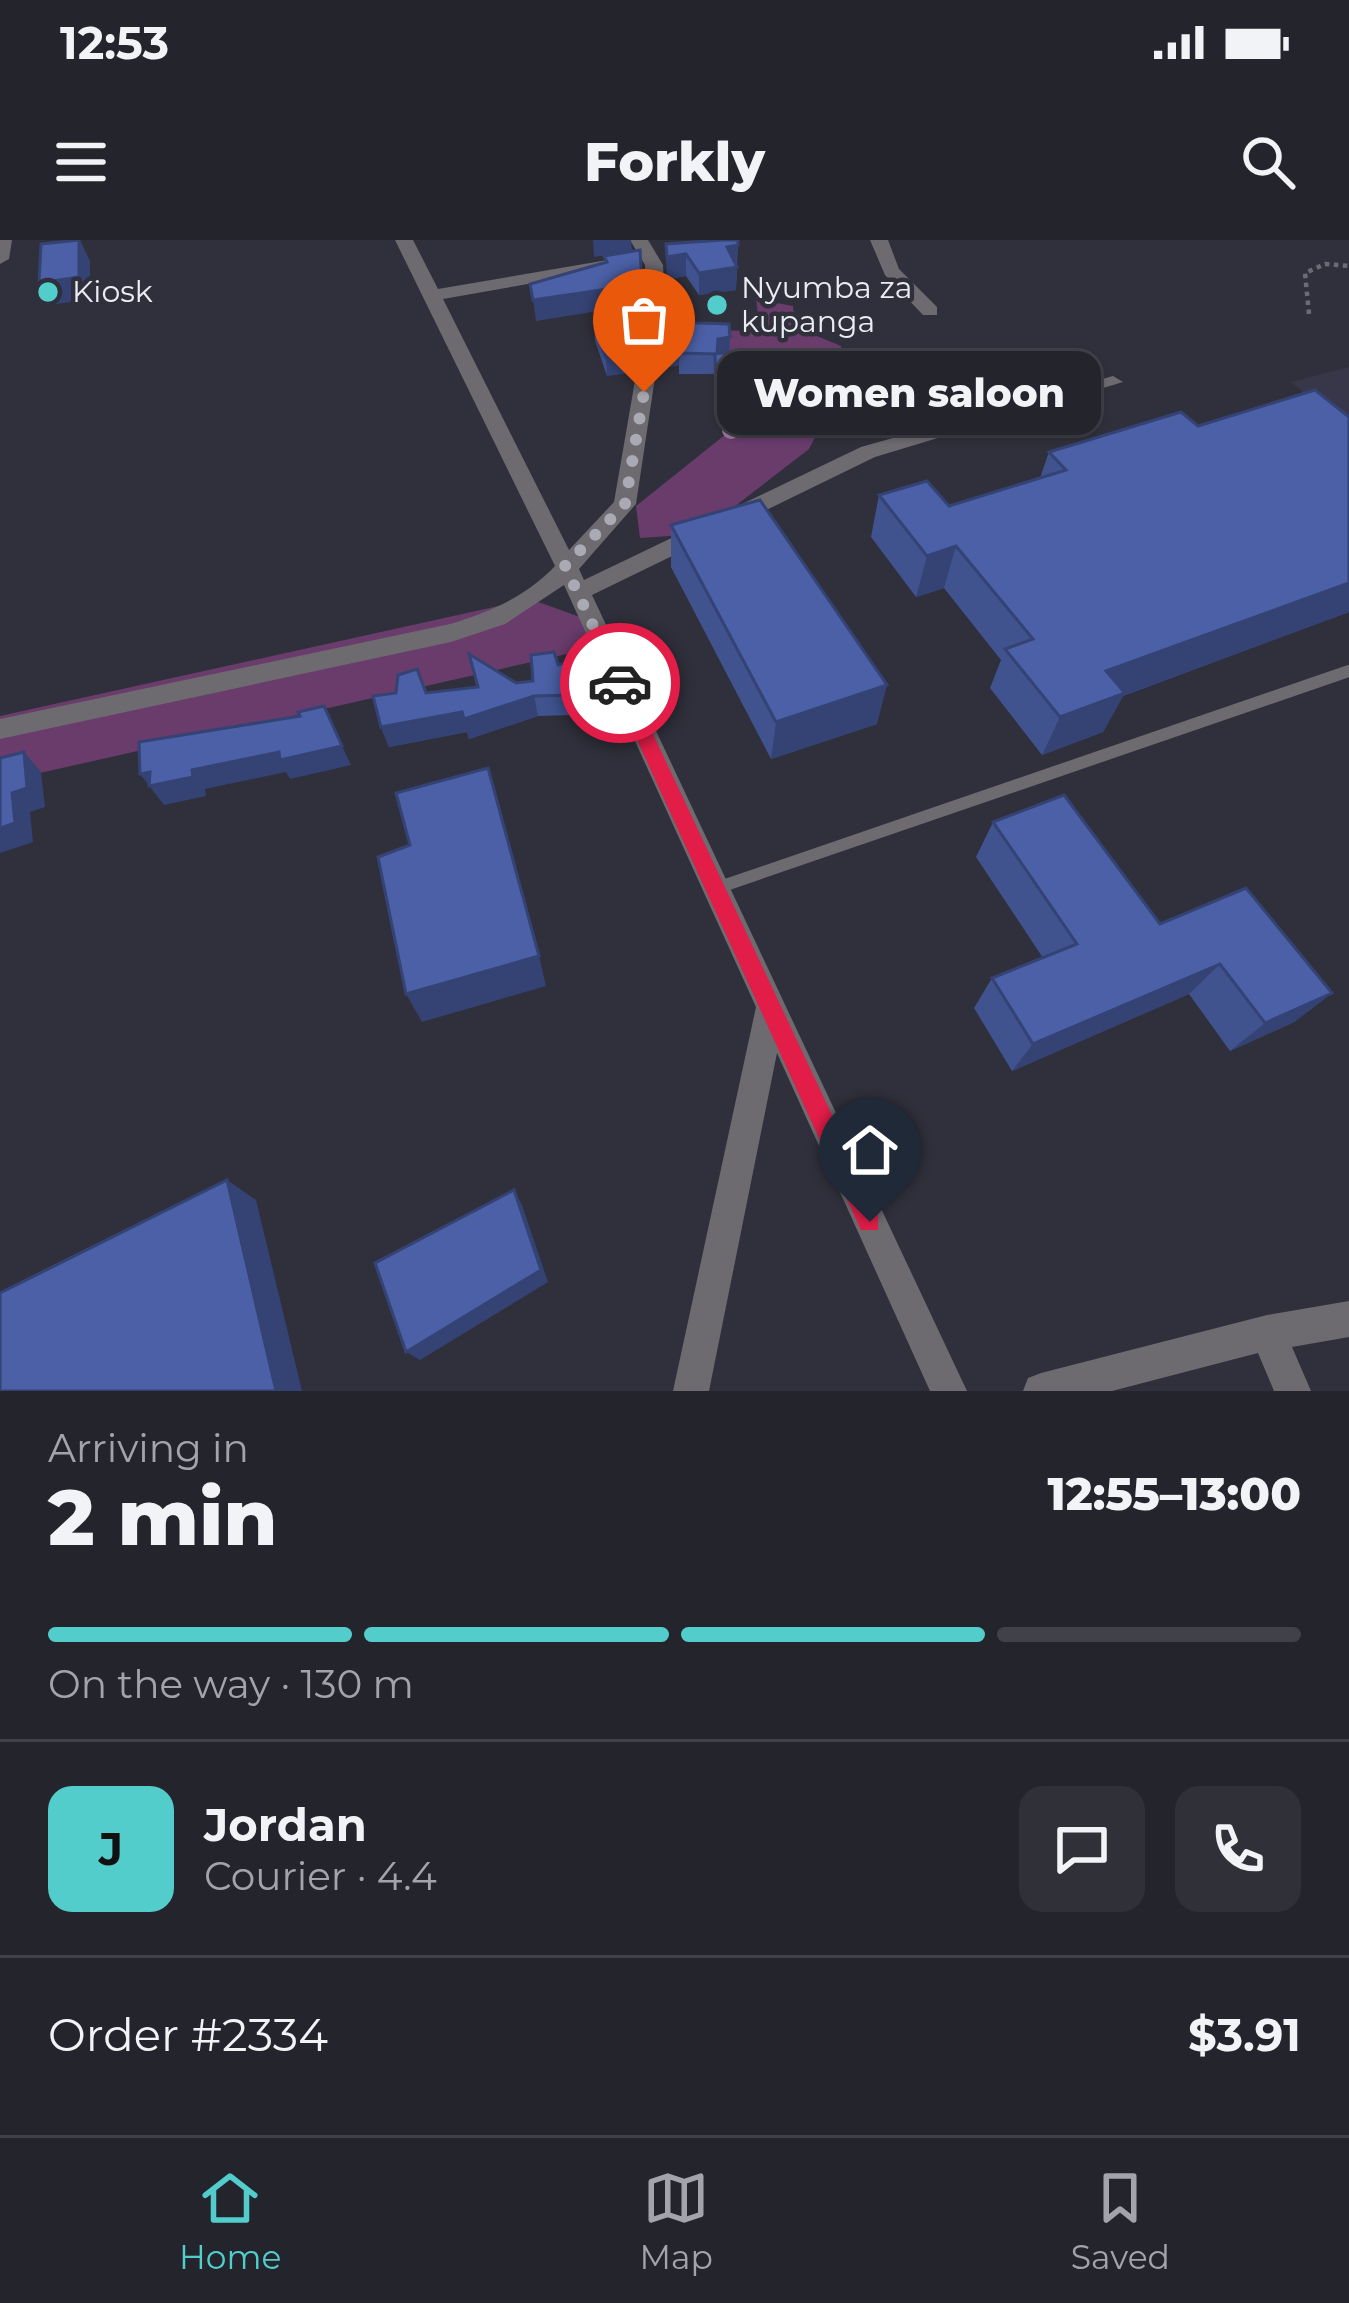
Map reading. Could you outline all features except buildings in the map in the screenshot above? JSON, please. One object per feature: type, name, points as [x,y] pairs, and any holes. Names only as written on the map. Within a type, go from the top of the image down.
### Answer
[{"type":"street","points":[[0,259],[3,240]]},
{"type":"street","points":[[404,240],[579,592],[949,1391]]},
{"type":"street","points":[[879,240],[891,271],[930,311]]},
{"type":"street","points":[[0,729],[451,633],[497,618],[547,589],[625,504],[656,311],[653,251],[430,296]]},
{"type":"street","points":[[579,592],[868,452],[1113,382]]},
{"type":"street","points":[[691,1391],[770,1010]]},
{"type":"street","points":[[1041,1391],[1267,1334],[1349,1319]]},
{"type":"street","points":[[1267,1334],[1293,1391]]},
{"type":"lane","points":[[714,889],[1349,671]]},
{"type":"path","points":[[1309,314],[1305,273],[1325,264],[1349,266]]},
{"type":"shaded area","points":[[756,299],[793,306],[795,327],[841,346],[844,381],[809,449],[699,534],[640,538],[636,506],[731,430],[755,438],[761,414],[757,373],[728,374],[724,330],[760,332]]},
{"type":"shaded area","points":[[1349,367],[1349,431],[1291,382]]},
{"type":"shaded area","points":[[530,599],[638,638],[0,782],[0,716]]},
{"type":"way so far","points":[[620,683],[565,566],[625,504],[644,392]]},
{"type":"place","name":"Kiosk","points":[[48,292]]},
{"type":"place","name":"Nyumba za kupanga","points":[[717,305]]},
{"type":"place","name":"Women saloon","points":[[644,392]]},
{"type":"route","points":[[620,683],[870,1222]]}]
